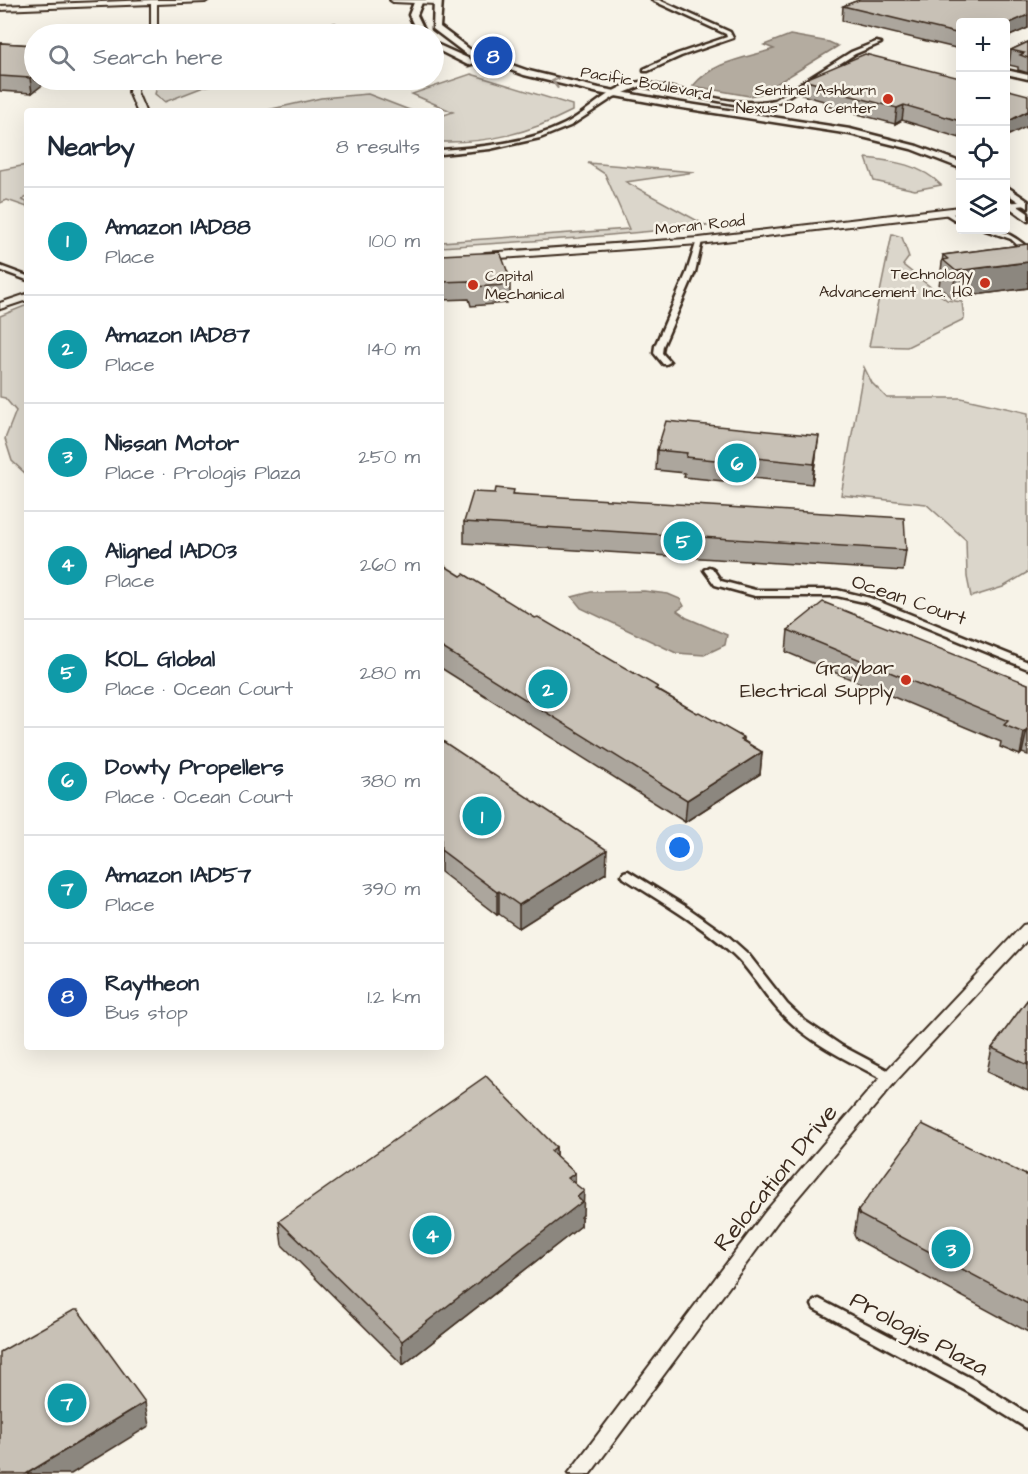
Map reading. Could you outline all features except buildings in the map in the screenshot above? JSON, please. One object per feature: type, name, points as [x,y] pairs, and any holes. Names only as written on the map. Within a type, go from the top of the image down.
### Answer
[{"type":"main road","points":[[417,24],[413,15],[418,1]]},
{"type":"main road","name":"Pacific Boulevard","points":[[435,24],[432,17],[437,1]]},
{"type":"main road","name":"Pacific Boulevard","points":[[444,37],[462,48],[550,80],[613,95],[834,128],[899,143],[956,164]]},
{"type":"main road","points":[[444,50],[456,57],[540,87]]},
{"type":"main road","name":"Pacific Boulevard","points":[[593,100],[779,124],[845,135],[900,150],[956,171]]},
{"type":"main road","points":[[1010,192],[1027,203]]},
{"type":"main road","points":[[1010,206],[1028,218]]},
{"type":"street","points":[[0,8],[205,0]]},
{"type":"street","points":[[393,0],[437,1]]},
{"type":"street","points":[[646,70],[679,55],[730,38],[728,33],[655,0]]},
{"type":"street","points":[[154,1],[154,24]]},
{"type":"street","points":[[444,152],[502,145],[545,134],[570,123],[629,86],[650,84],[675,92],[739,103],[764,104],[777,101],[852,53],[878,43]]},
{"type":"street","points":[[1010,73],[1028,77]]},
{"type":"street","points":[[133,90],[140,108]]},
{"type":"street","points":[[1010,204],[1027,203]]},
{"type":"street","name":"Moran Road","points":[[476,256],[699,241],[956,211]]},
{"type":"street","points":[[945,212],[956,219]]},
{"type":"street","points":[[1000,234],[1013,238],[1027,251]]},
{"type":"street","points":[[666,362],[658,353],[691,272],[699,241]]},
{"type":"street","points":[[0,268],[24,277]]},
{"type":"street","points":[[0,306],[24,298]]},
{"type":"street","name":"Ocean Court","points":[[708,570],[718,583],[755,593],[837,593],[867,600],[1028,666]]},
{"type":"street","points":[[628,875],[688,913],[739,952],[771,995],[791,1016],[817,1037],[890,1077]]},
{"type":"street","name":"Relocation Drive","points":[[579,1474],[772,1216],[890,1077],[1028,928]]},
{"type":"street","name":"Prologis Plaza","points":[[819,1305],[973,1387],[1028,1422]]},
{"type":"shaded area","points":[[790,35],[829,42],[838,46],[760,94],[749,96],[693,86],[710,71],[741,58],[774,49],[764,45]]},
{"type":"shaded area","points":[[471,74],[572,105],[572,111],[524,131],[508,135],[476,141],[444,142],[444,115],[453,112],[412,94],[424,90],[444,90],[444,83]]},
{"type":"shaded area","points":[[156,90],[196,90],[165,102],[155,94]]},
{"type":"shaded area","points":[[368,94],[404,108],[276,108],[321,98]]},
{"type":"shaded area","points":[[866,158],[916,168],[941,185],[915,190],[874,181]]},
{"type":"shaded area","points":[[588,163],[695,172],[626,182],[707,226],[444,247],[444,242],[629,229],[605,174]]},
{"type":"shaded area","points":[[24,166],[24,199],[22,200],[24,206],[7,200],[0,203],[0,170]]},
{"type":"shaded area","points":[[892,234],[902,237],[909,257],[903,265],[947,300],[962,302],[964,319],[907,347],[869,346]]},
{"type":"shaded area","points":[[24,306],[24,472],[12,461],[5,439],[16,411],[5,398],[0,397],[0,316]]},
{"type":"shaded area","points":[[864,367],[872,383],[887,398],[961,398],[1028,413],[1028,572],[1003,587],[971,597],[967,577],[966,540],[926,504],[841,495]]},
{"type":"shaded area","points":[[644,591],[668,594],[680,599],[684,606],[677,611],[687,618],[727,635],[725,645],[704,655],[676,653],[581,608],[572,597],[591,592]]},
{"type":"place","name":"Raytheon","points":[[493,56]]},
{"type":"place","name":"Sentinel Ashburn Nexus Data Center","points":[[888,99]]},
{"type":"place","name":"Technology Advancement Inc. HQ","points":[[985,283]]},
{"type":"place","name":"Capital Mechanical","points":[[473,285]]},
{"type":"place","name":"Dowty Propellers","points":[[737,463]]},
{"type":"place","name":"KOL Global","points":[[683,541]]},
{"type":"place","name":"Graybar Electrical Supply","points":[[906,680]]},
{"type":"place","name":"Amazon IAD87","points":[[548,689]]},
{"type":"place","name":"Amazon IAD88","points":[[482,816]]},
{"type":"place","name":"Aligned IAD03","points":[[432,1235]]},
{"type":"place","name":"Nissan Motor","points":[[951,1249]]},
{"type":"place","name":"Amazon IAD57","points":[[67,1403]]}]
